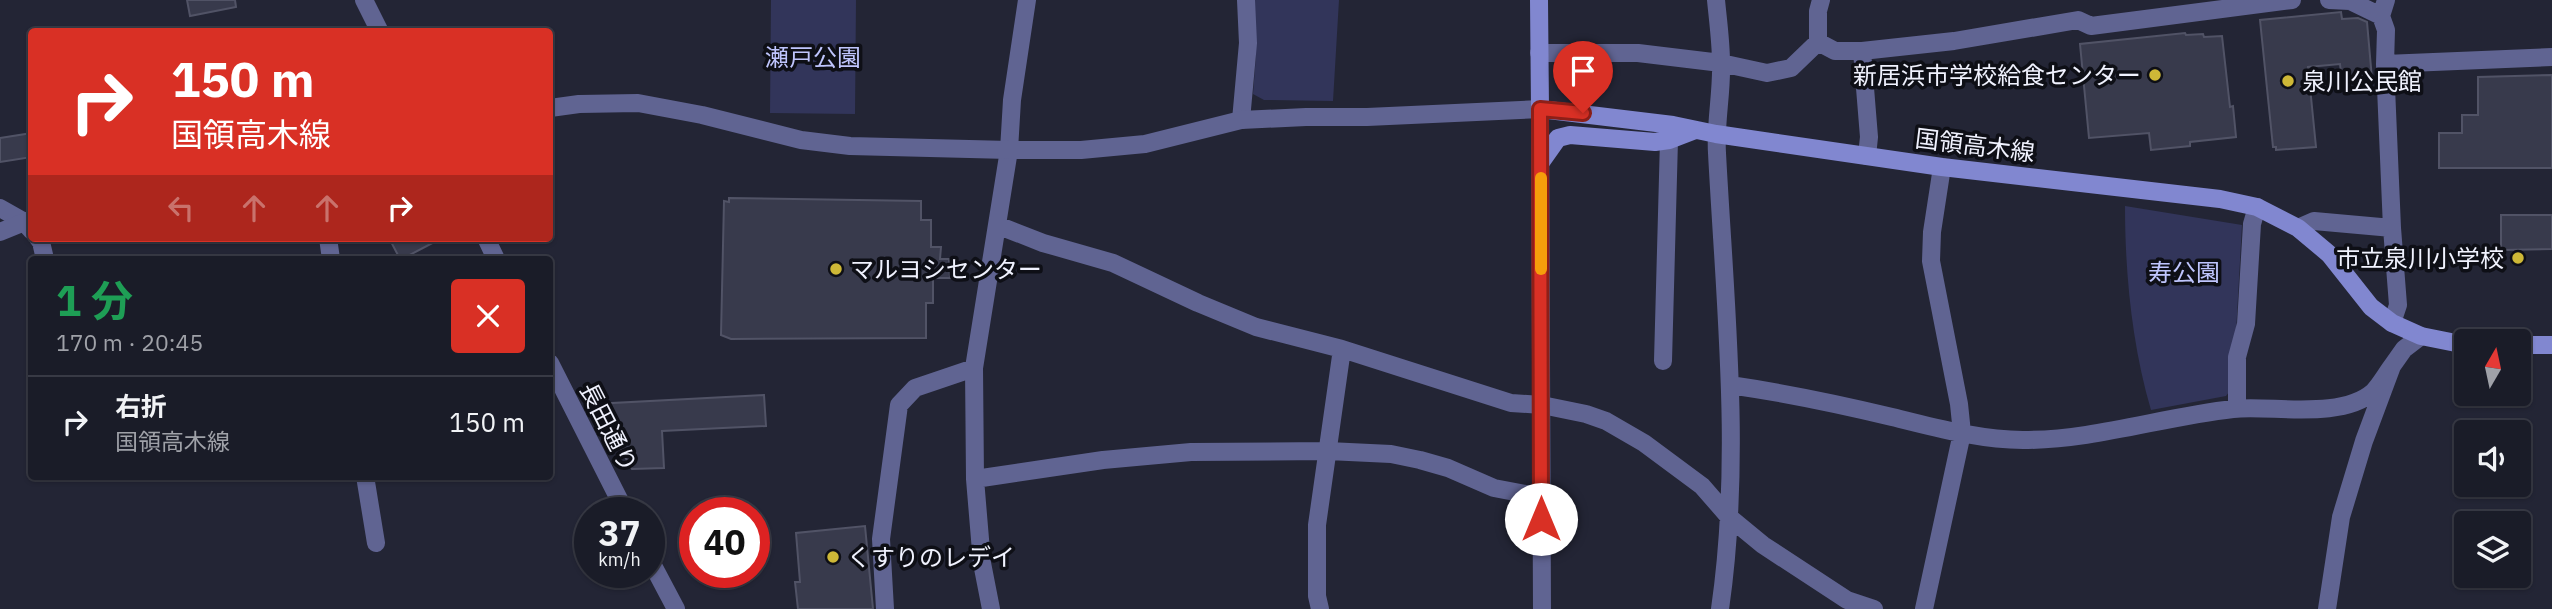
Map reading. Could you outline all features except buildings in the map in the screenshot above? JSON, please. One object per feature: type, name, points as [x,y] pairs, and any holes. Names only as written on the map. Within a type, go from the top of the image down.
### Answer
[{"type":"main road","points":[[1539,0],[1540,109]]},
{"type":"main road","name":"国領高木線","points":[[1540,109],[1942,167],[2207,198],[2257,207],[2298,228],[2329,254],[2371,307],[2392,323],[2421,336],[2454,343]]},
{"type":"main road","points":[[1541,162],[1558,138],[1570,135],[1655,142],[1669,140],[1695,130]]},
{"type":"main road","points":[[2531,345],[2552,345]]},
{"type":"street","points":[[364,0],[378,28]]},
{"type":"street","points":[[990,609],[982,563],[975,479],[974,368],[1009,150],[1012,100],[1027,0]]},
{"type":"street","points":[[1241,120],[1248,43],[1246,0]]},
{"type":"street","points":[[1716,0],[1721,63],[1716,134],[1730,385],[1728,554],[1720,609]]},
{"type":"street","points":[[1539,53],[1638,52],[1721,63],[1767,73],[1791,68],[1818,42],[1818,11],[1821,0]]},
{"type":"street","points":[[1818,42],[1835,51],[1862,51],[1954,41],[2078,20],[2091,26],[2292,0]]},
{"type":"street","points":[[2329,0],[2384,8],[2392,228],[2398,305],[2392,323]]},
{"type":"street","points":[[1862,51],[1867,156]]},
{"type":"street","points":[[2385,64],[2552,57]]},
{"type":"street","points":[[553,108],[579,104],[638,103],[702,115],[801,140],[876,147],[1009,150],[1081,150],[1145,144],[1241,120],[1540,109],[1542,609]]},
{"type":"street","points":[[1663,362],[1669,140]]},
{"type":"street","points":[[1924,609],[1962,433],[1959,404],[1931,261],[1932,232],[1942,167]]},
{"type":"street","points":[[2237,408],[2237,356],[2246,324],[2252,224],[2257,207]]},
{"type":"street","points":[[0,208],[28,223]]},
{"type":"street","points":[[2298,228],[2314,220],[2392,228]]},
{"type":"street","points":[[0,232],[28,224]]},
{"type":"street","points":[[997,225],[1043,243],[1113,263],[1256,327],[1342,349],[1511,403],[1542,405],[1606,421],[1644,443],[1702,486],[1729,517],[1763,545],[1847,600],[1874,609]]},
{"type":"street","points":[[1730,385],[1798,395],[1962,433],[2021,440],[2079,437],[2183,415],[2237,408],[2297,410],[2342,406],[2372,393],[2404,349],[2421,336]]},
{"type":"street","points":[[1320,609],[1317,596],[1317,524],[1342,349]]},
{"type":"street","points":[[2327,609],[2341,517],[2364,442],[2392,366]]},
{"type":"street","points":[[885,609],[881,539],[899,405],[915,388],[974,368]]},
{"type":"street","name":"長田通り","points":[[553,369],[618,497]]},
{"type":"street","points":[[975,479],[1102,460],[1191,452],[1328,451],[1391,454],[1420,460],[1448,468],[1494,488],[1541,497]]},
{"type":"street","points":[[366,480],[376,543]]},
{"type":"street","points":[[665,588],[676,609]]},
{"type":"green space","name":"瀬戸公園","points":[[771,0],[856,0],[855,114],[770,113]]},
{"type":"green space","points":[[1254,0],[1339,0],[1333,101],[1264,100],[1253,94],[1256,55]]},
{"type":"green space","name":"寿公園","points":[[2125,206],[2242,225],[2233,387],[2226,396],[2151,410],[2131,309]]},
{"type":"slow traffic","points":[[1541,178],[1541,269]]},
{"type":"place","name":"新居浜市学校給食センター","points":[[2155,75]]},
{"type":"place","name":"泉川公民館","points":[[2288,81]]},
{"type":"place","name":"市立泉川小学校","points":[[2518,258]]},
{"type":"place","name":"マルヨシセンター","points":[[836,269]]},
{"type":"place","name":"くすりのレデイ","points":[[833,557]]},
{"type":"route","points":[[1541,519],[1540,109],[1583,113]]}]
